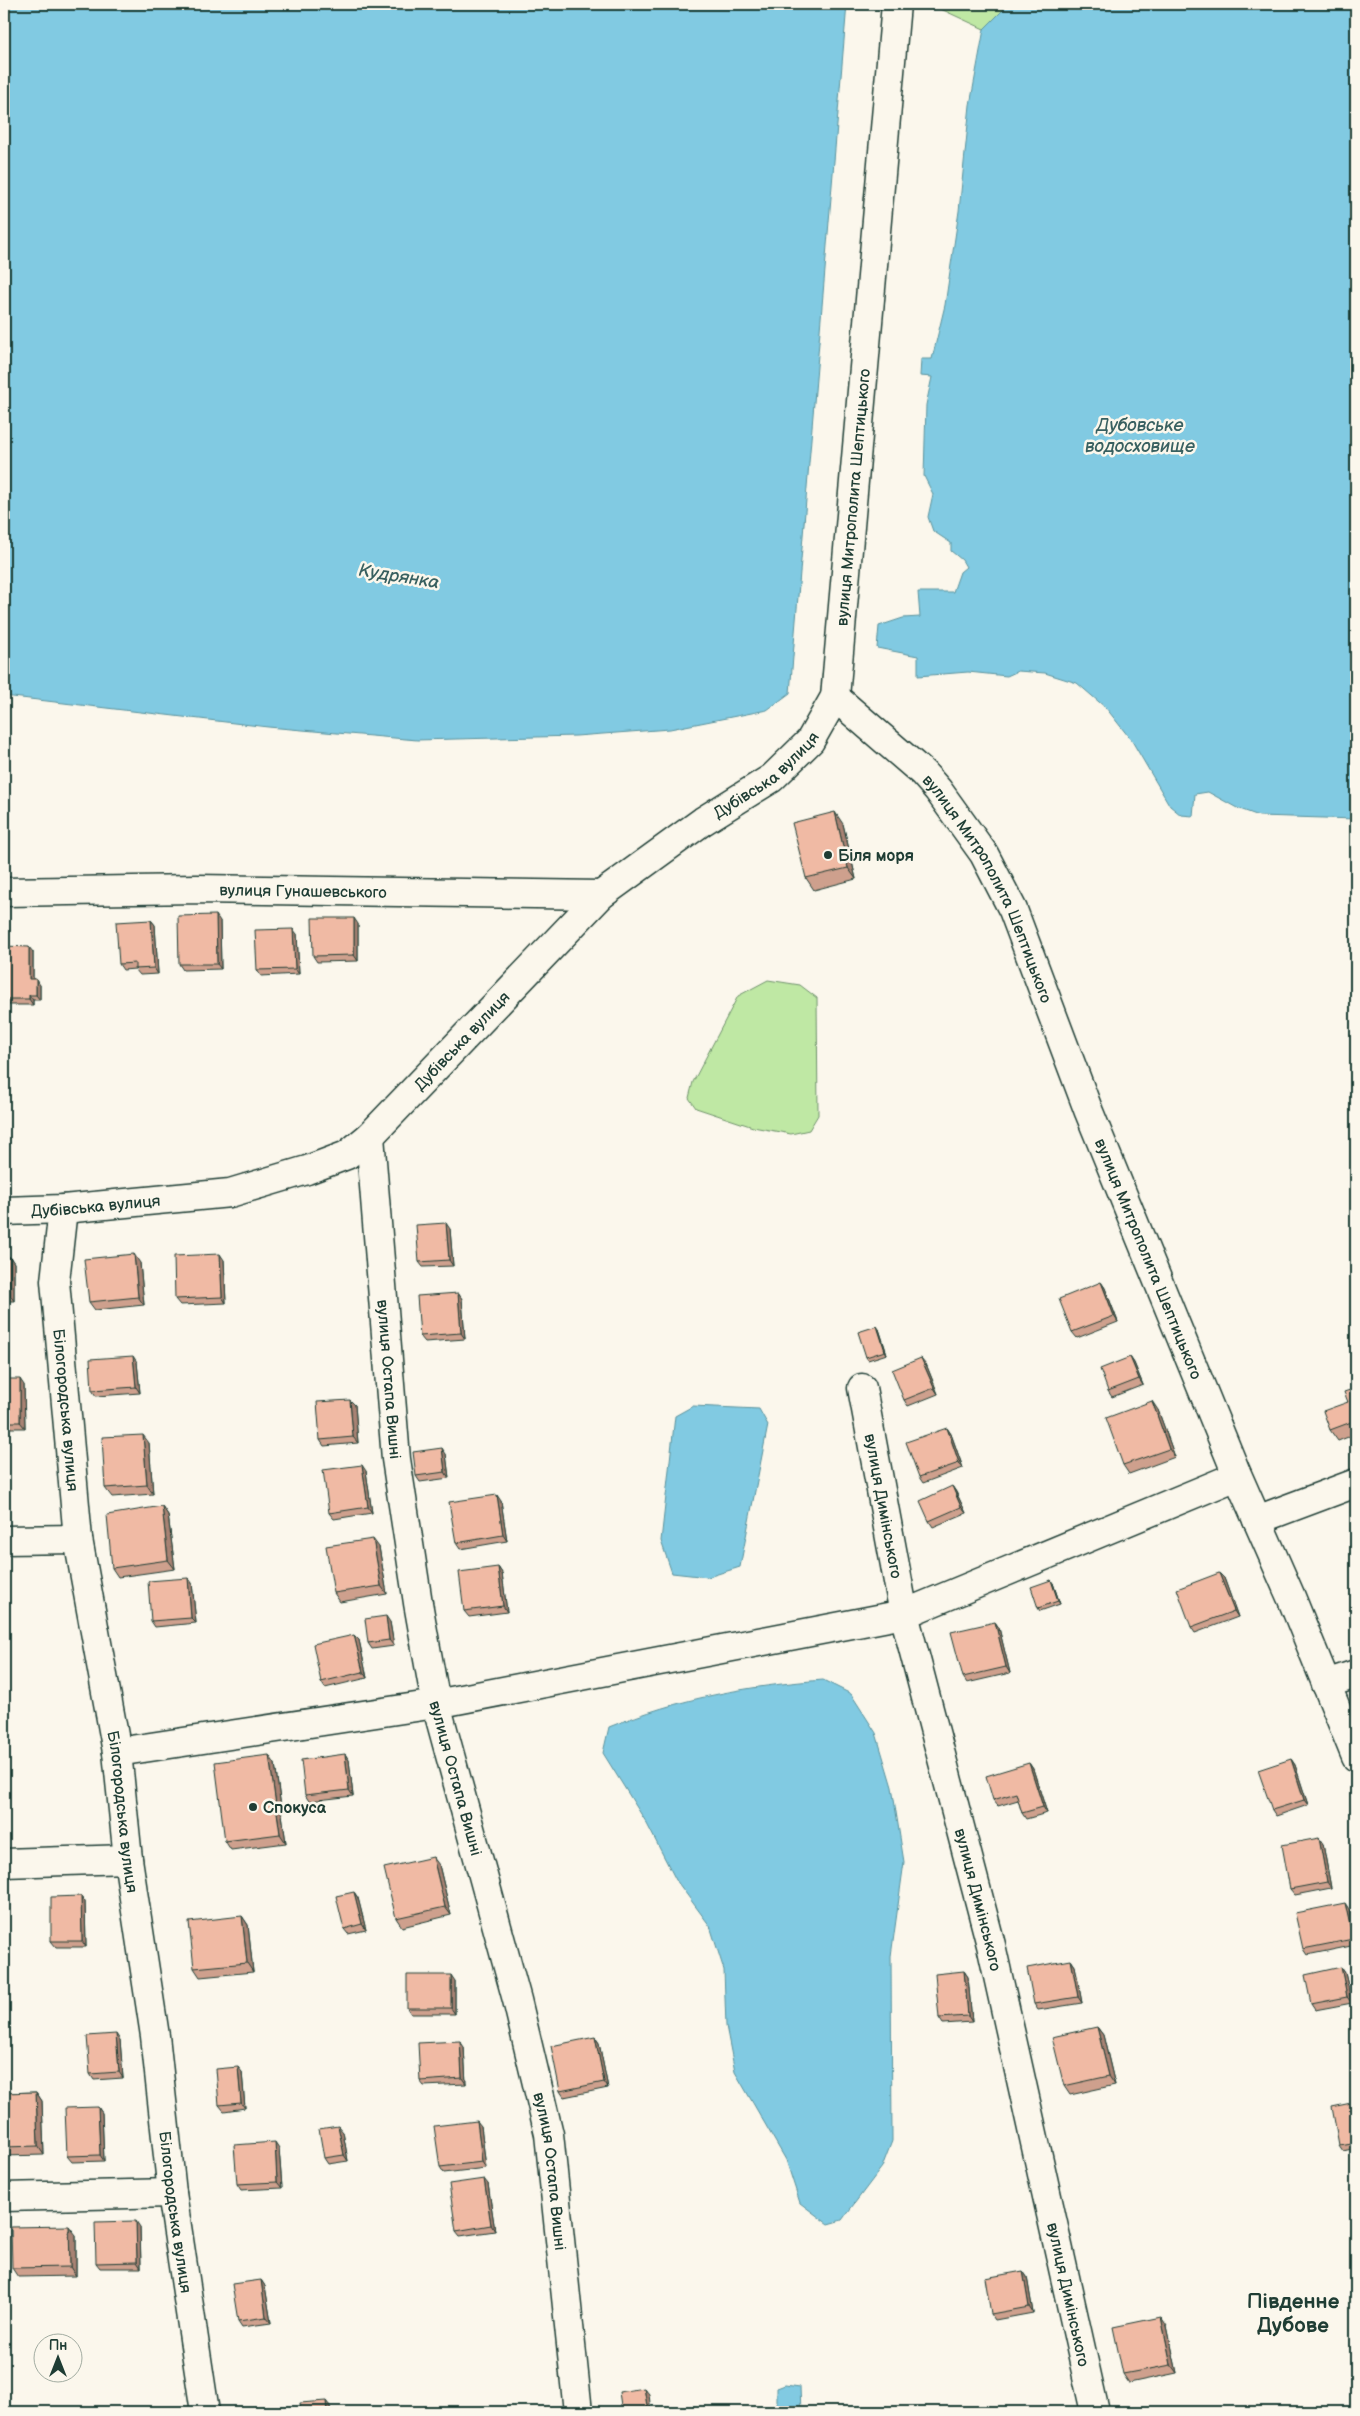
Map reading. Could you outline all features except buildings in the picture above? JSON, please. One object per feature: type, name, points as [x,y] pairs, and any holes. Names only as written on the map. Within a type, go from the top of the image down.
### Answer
[{"type":"street","name":"вулиця Митрополита Шептицького","points":[[896,4],[835,697],[923,773],[938,790],[984,854],[1009,902],[1089,1112],[1256,1520],[1356,1757]]},
{"type":"street","name":"Дубівська вулиця","points":[[4,1211],[63,1209],[230,1193],[307,1170],[348,1155],[370,1136],[601,895],[703,821],[772,778],[810,741],[835,697]]},
{"type":"street","name":"вулиця Гунашевського","points":[[4,892],[197,889],[601,895]]},
{"type":"street","name":"вулиця Остапа Вишні","points":[[370,1136],[396,1459],[436,1704],[517,2000],[548,2134],[578,2412]]},
{"type":"street","name":"Білогородська вулиця","points":[[63,1209],[55,1281],[78,1539],[117,1752],[128,1859],[155,2036],[172,2193],[205,2412]]},
{"type":"street","name":"вулиця Димінського","points":[[862,1388],[904,1614],[992,1944],[1095,2412]]},
{"type":"street","points":[[117,1752],[436,1704],[904,1614],[1238,1476]]},
{"type":"street","points":[[1256,1520],[1356,1483]]},
{"type":"street","points":[[4,1540],[78,1539]]},
{"type":"street","points":[[1326,1684],[1356,1674]]},
{"type":"street","points":[[4,1864],[128,1859]]},
{"type":"street","points":[[4,2197],[172,2193]]},
{"type":"green space","points":[[930,4],[1009,4],[984,29]]},
{"type":"green space","points":[[768,980],[800,985],[817,998],[818,1115],[809,1130],[791,1134],[753,1127],[696,1108],[689,1098],[693,1082],[738,996]]},
{"type":"water","name":"Кудрянка","points":[[4,4],[847,4],[790,693],[767,710],[670,729],[576,736],[417,740],[268,727],[4,696]]},
{"type":"water","name":"Дубовське водосховище","points":[[1009,4],[1356,4],[1356,819],[1259,816],[1237,808],[1208,792],[1195,794],[1193,816],[1181,815],[1170,806],[1132,741],[1106,708],[1077,683],[1045,673],[1018,671],[1007,676],[968,672],[918,676],[918,656],[877,648],[879,626],[903,618],[920,617],[918,592],[953,592],[960,572],[966,567],[962,560],[951,551],[951,543],[933,531],[928,517],[933,494],[924,476],[926,405],[932,377],[920,376],[921,359],[932,359],[945,305],[959,211],[970,105],[984,29]]},
{"type":"water","points":[[693,1406],[759,1409],[768,1425],[740,1567],[708,1577],[672,1573],[661,1541],[675,1416]]},
{"type":"water","points":[[823,1680],[851,1694],[876,1733],[892,1787],[904,1862],[891,1956],[892,2141],[882,2167],[842,2220],[828,2224],[800,2203],[786,2160],[735,2072],[726,2026],[724,1970],[710,1926],[676,1880],[646,1822],[603,1753],[609,1727],[662,1708],[741,1690]]},
{"type":"water","points":[[785,2385],[800,2387],[801,2412],[777,2412],[777,2388]]},
{"type":"place","name":"Біля моря","points":[[828,855]]},
{"type":"place","name":"Спокуса","points":[[253,1807]]},
{"type":"district","name":"Південне Дубове","points":[[1293,2313]]}]
